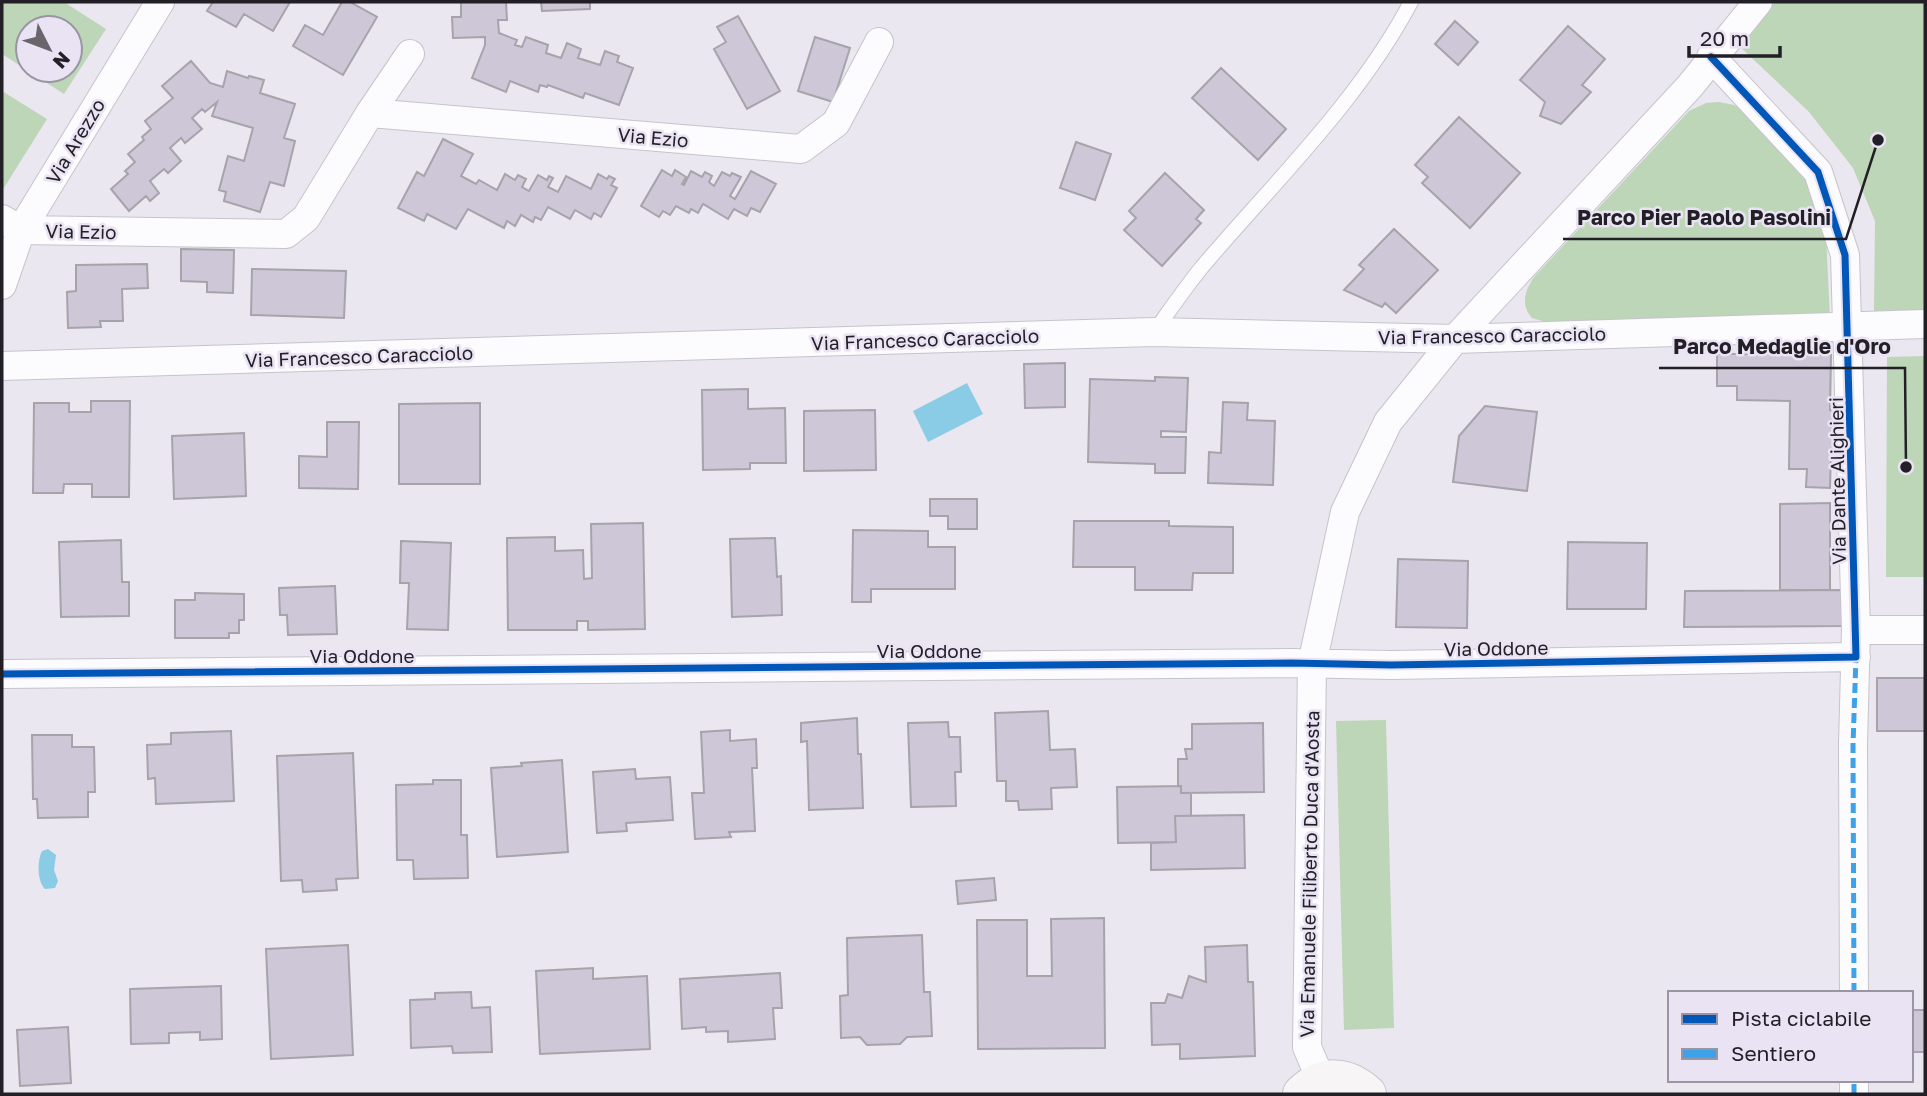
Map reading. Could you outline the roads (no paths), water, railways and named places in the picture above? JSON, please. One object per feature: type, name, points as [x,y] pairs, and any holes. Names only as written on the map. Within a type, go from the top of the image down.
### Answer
[{"type":"street","name":"Via Arezzo","points":[[2,285],[11,225],[160,2]]},
{"type":"street","name":"Via Emanuele Filiberto Duca d'Aosta","points":[[1312,1087],[1307,1047],[1312,664],[1345,512],[1388,422],[1455,339],[1690,86],[1758,2]]},
{"type":"street","name":"Via Ezio","points":[[370,113],[802,149],[836,123],[878,42]]},
{"type":"street","name":"Via Ezio","points":[[11,225],[286,234],[306,218],[370,113],[410,54]]},
{"type":"street","name":"Via Dante Alighieri","points":[[1711,57],[1818,172],[1846,256],[1856,644],[1853,745],[1854,991]]},
{"type":"street","name":"Via Francesco Caracciolo","points":[[2,366],[1154,332],[1455,339],[1925,324]]},
{"type":"street","name":"Via Oddone","points":[[2,674],[1391,665],[1856,644],[1925,630]]},
{"type":"street","points":[[1312,1087],[1334,1078],[1357,1085],[1367,1094]]},
{"type":"lane","points":[[1154,332],[1200,270],[1360,84],[1411,2]]},
{"type":"water","points":[[967,383],[983,414],[928,442],[913,411]]},
{"type":"water","points":[[48,849],[56,855],[54,870],[58,881],[55,888],[45,889],[40,881],[39,865],[42,851]]},
{"type":"place","name":"Parco Pier Paolo Pasolini","points":[[1878,140]]},
{"type":"place","name":"Parco Medaglie d'Oro","points":[[1906,467]]}]
